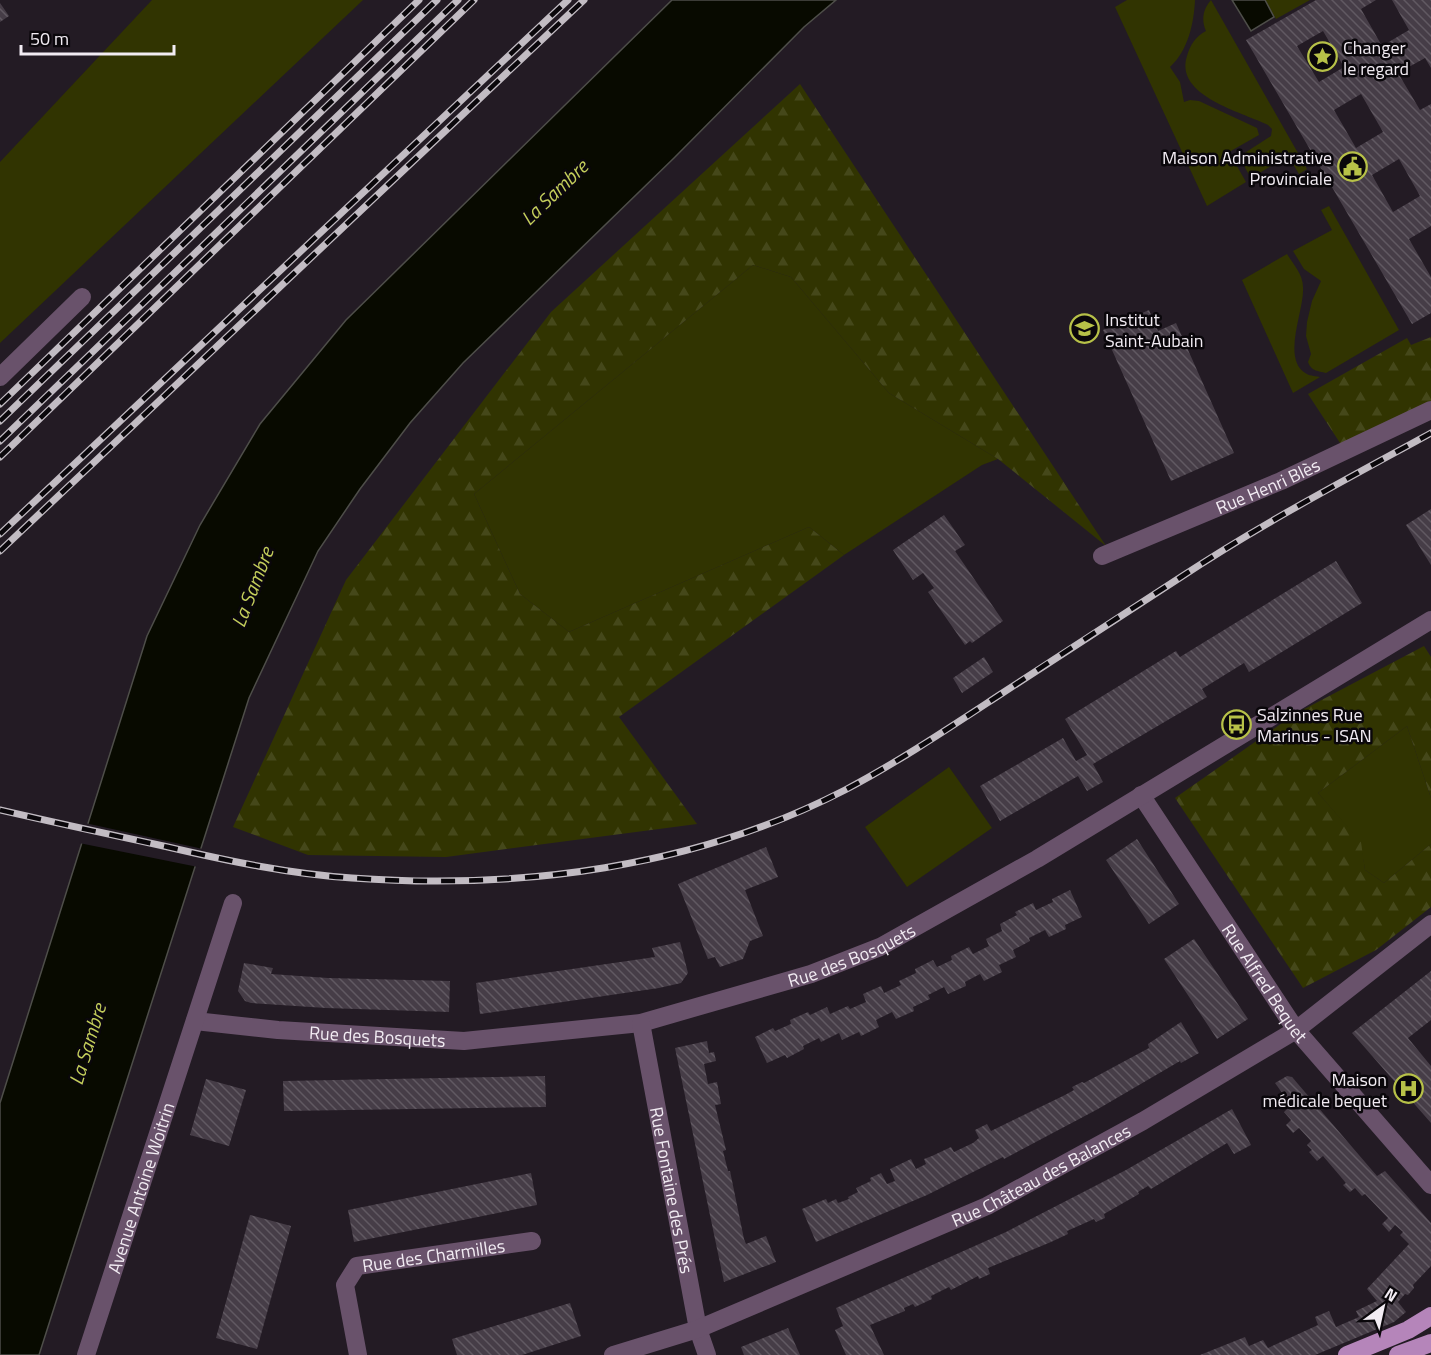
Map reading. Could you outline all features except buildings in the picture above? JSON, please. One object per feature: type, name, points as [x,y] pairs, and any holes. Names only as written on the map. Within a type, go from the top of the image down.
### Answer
[{"type":"main road","points":[[1347,1355],[1408,1330],[1431,1316]]},
{"type":"main road","points":[[1398,1355],[1431,1343]]},
{"type":"street","points":[[0,376],[82,297]]},
{"type":"street","name":"Rue Henri Blès","points":[[1102,556],[1281,481],[1431,410]]},
{"type":"street","name":"Rue des Bosquets","points":[[195,1021],[278,1030],[464,1041],[641,1023],[811,974],[880,947],[1037,859],[1431,621]]},
{"type":"street","name":"Rue Alfred Bequet","points":[[1141,795],[1296,1030],[1431,1185]]},
{"type":"street","name":"Avenue Antoine Woitrin","points":[[86,1355],[233,903]]},
{"type":"street","name":"Rue Château des Balances","points":[[613,1355],[699,1329],[987,1206],[1143,1121],[1296,1030],[1431,924]]},
{"type":"street","name":"Rue Fontaine des Prés","points":[[641,1023],[699,1329],[707,1355]]},
{"type":"street","name":"Rue des Charmilles","points":[[358,1355],[345,1285],[357,1266],[532,1241]]},
{"type":"green space","points":[[152,0],[363,0],[0,343],[0,162]]},
{"type":"green space","points":[[1127,0],[1195,0],[1186,45],[1170,67],[1180,82],[1184,102],[1199,101],[1257,128],[1259,135],[1229,152],[1246,182],[1207,206],[1115,7]]},
{"type":"green space","points":[[1211,0],[1307,169],[1299,174],[1288,156],[1251,178],[1243,163],[1243,154],[1271,136],[1272,129],[1268,125],[1213,101],[1191,82],[1186,70],[1187,56],[1194,41],[1206,31],[1204,15]]},
{"type":"green space","points":[[1265,0],[1310,0],[1276,19]]},
{"type":"green space","points":[[800,84],[1106,546],[998,459],[889,393],[791,277],[753,265],[474,494],[520,594],[569,632],[809,527],[844,555],[619,717],[697,824],[446,857],[308,855],[233,827],[346,580],[551,312]]},
{"type":"green space","points":[[1329,206],[1399,330],[1326,373],[1315,370],[1309,365],[1311,354],[1306,336],[1312,301],[1321,281],[1304,269],[1293,251],[1332,230],[1321,210]]},
{"type":"green space","points":[[1287,254],[1300,273],[1303,282],[1303,297],[1294,346],[1295,358],[1299,367],[1307,374],[1320,377],[1293,393],[1242,280]]},
{"type":"green space","points":[[753,265],[791,277],[889,393],[998,459],[982,465],[844,555],[809,527],[569,632],[520,594],[474,494]]},
{"type":"green space","points":[[1431,337],[1431,401],[1342,446],[1308,394],[1407,338],[1411,345]]},
{"type":"green space","points":[[1424,646],[1431,657],[1431,798],[1407,726],[1318,793],[1361,842],[1365,870],[1384,883],[1431,844],[1431,907],[1376,950],[1303,988],[1175,798],[1295,714]]},
{"type":"green space","points":[[1407,726],[1431,798],[1431,844],[1384,883],[1365,870],[1360,842],[1318,793]]},
{"type":"green space","points":[[949,767],[992,828],[907,887],[865,827]]},
{"type":"water","name":"La Sambre","points":[[672,0],[836,0],[804,27],[674,158],[463,363],[410,423],[360,489],[318,551],[249,698],[39,1355],[0,1355],[0,1103],[147,636],[200,525],[260,424],[346,320]]},
{"type":"water","points":[[1232,0],[1265,0],[1274,17],[1251,31]]},
{"type":"pier","points":[[85,823],[203,849],[198,867],[79,843]]},
{"type":"railway","points":[[0,404],[419,0]]},
{"type":"railway","points":[[0,421],[437,0]]},
{"type":"railway","points":[[0,441],[458,0]]},
{"type":"railway","points":[[0,457],[474,0]]},
{"type":"railway","points":[[0,534],[568,0]]},
{"type":"railway","points":[[0,551],[584,0]]},
{"type":"railway","points":[[0,810],[236,862],[352,878],[415,881],[542,876],[605,868],[667,855],[728,838],[787,817],[865,779],[945,730],[1211,557],[1304,502],[1431,433]]},
{"type":"place","name":"Changer le regard","points":[[1322,57]]},
{"type":"place","name":"Maison Administrative Provinciale","points":[[1353,167]]},
{"type":"place","name":"Institut Saint-Aubain","points":[[1084,329]]},
{"type":"place","name":"Salzinnes Rue Marinus - ISAN","points":[[1236,724]]},
{"type":"place","name":"Maison médicale bequet","points":[[1408,1089]]}]
